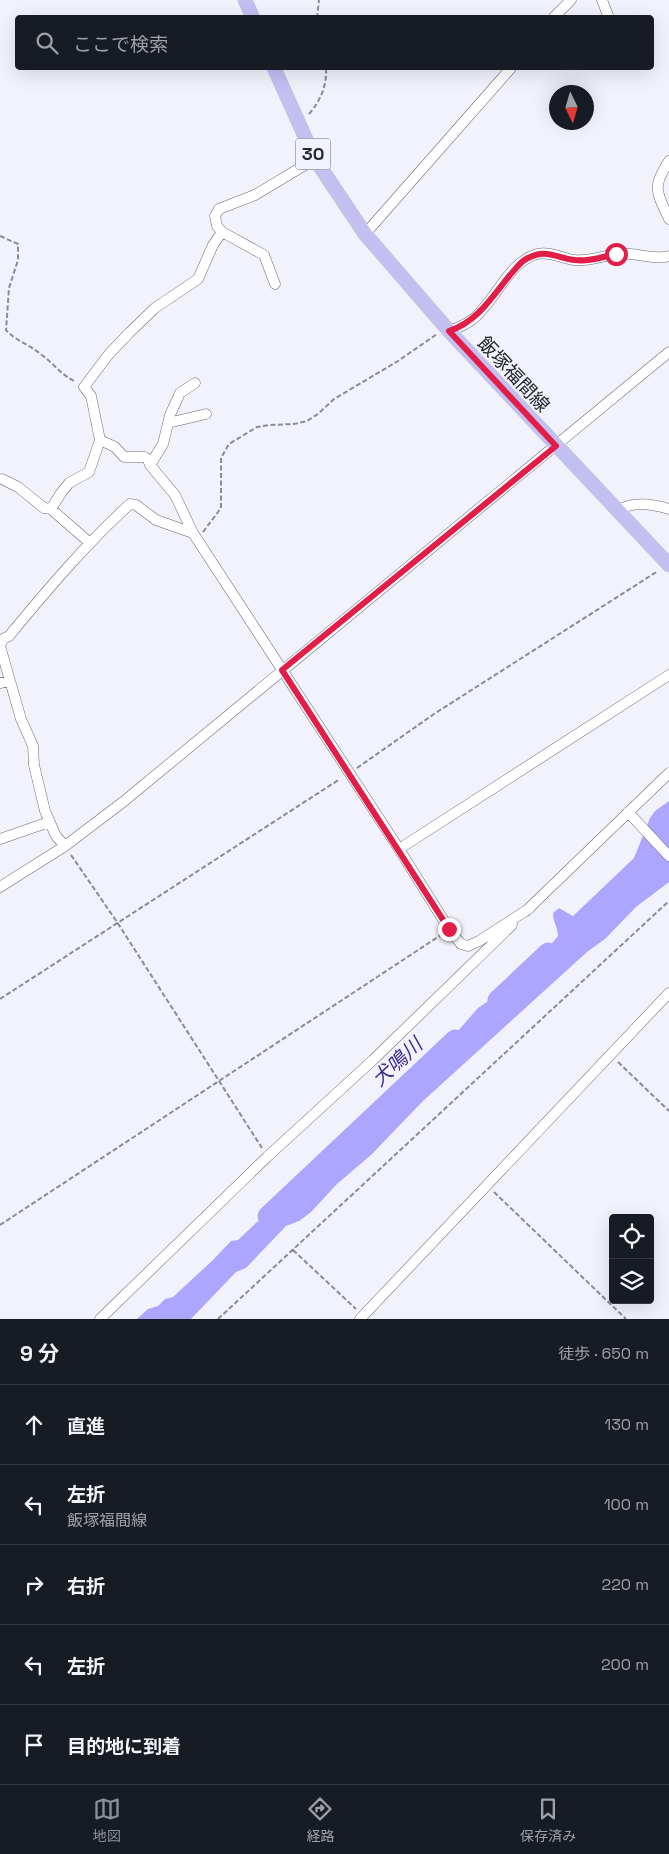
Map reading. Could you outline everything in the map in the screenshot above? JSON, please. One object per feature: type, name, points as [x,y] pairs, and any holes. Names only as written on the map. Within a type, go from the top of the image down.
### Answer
[{"type":"main road","points":[[245,0],[251,15]]},
{"type":"main road","name":"飯塚福間線","points":[[275,70],[315,159],[365,234],[449,331],[669,564]]},
{"type":"street","points":[[556,15],[571,0]]},
{"type":"street","points":[[602,0],[608,15]]},
{"type":"street","points":[[365,234],[509,70]]},
{"type":"street","points":[[275,284],[264,255],[235,237],[222,232],[215,216],[219,210],[255,195],[315,159]]},
{"type":"street","points":[[669,161],[659,177],[658,184],[660,198],[669,219]]},
{"type":"street","points":[[51,509],[70,483],[89,472],[100,440],[91,396],[84,387],[109,354],[155,308],[198,279],[213,245],[222,232]]},
{"type":"street","points":[[449,331],[461,327],[474,318],[524,260],[535,254],[546,252],[574,260],[588,260],[616,254],[654,258],[669,256]]},
{"type":"street","points":[[0,887],[65,846],[123,802],[669,352]]},
{"type":"street","points":[[150,465],[163,444],[168,423],[180,392],[195,383]]},
{"type":"street","points":[[168,423],[206,414]]},
{"type":"street","points":[[100,440],[115,447],[124,457],[146,457],[150,465],[175,495],[195,536],[449,929],[461,944],[468,946],[479,941],[530,908]]},
{"type":"street","points":[[2,479],[18,487],[44,508],[51,509],[90,543]]},
{"type":"street","points":[[65,846],[56,836],[44,811],[34,765],[33,746],[5,682],[0,646],[2,639],[9,636],[90,543],[130,504],[136,505],[156,520],[195,536]]},
{"type":"street","points":[[617,511],[625,506],[643,505],[669,509]]},
{"type":"street","points":[[399,849],[669,676]]},
{"type":"street","points":[[100,1319],[267,1157],[373,1060],[669,773]]},
{"type":"street","points":[[628,812],[669,856]]},
{"type":"street","points":[[0,839],[49,822]]},
{"type":"street","points":[[362,1317],[669,993]]},
{"type":"path","points":[[317,15],[318,0]]},
{"type":"path","points":[[298,124],[315,107],[326,86],[326,70]]},
{"type":"path","points":[[0,236],[18,244],[18,260],[9,288],[6,330],[13,338],[42,355],[64,377],[84,387]]},
{"type":"path","points":[[195,536],[221,508],[221,458],[229,444],[257,427],[294,424],[306,421],[318,414],[334,398],[398,361],[440,332],[449,331]]},
{"type":"path","points":[[0,999],[349,773],[434,714],[669,564]]},
{"type":"path","points":[[65,846],[117,922],[267,1157]]},
{"type":"path","points":[[219,1319],[669,901]]},
{"type":"path","points":[[0,1225],[449,929]]},
{"type":"path","points":[[611,1055],[669,1111]]},
{"type":"path","points":[[487,1186],[626,1319]]},
{"type":"path","points":[[293,1250],[362,1317]]},
{"type":"shaded area","points":[[669,801],[669,882],[636,907],[605,939],[587,952],[423,1101],[371,1155],[337,1184],[311,1212],[299,1221],[286,1226],[246,1268],[236,1272],[191,1319],[137,1319],[148,1309],[158,1306],[165,1299],[173,1297],[231,1241],[238,1240],[276,1204],[295,1194],[309,1179],[316,1177],[323,1166],[345,1144],[355,1138],[357,1133],[407,1089],[478,1008],[523,977],[558,936],[553,913],[559,908],[576,918],[580,918],[590,915],[604,905],[630,868],[650,818],[655,811]]},
{"type":"waterway","name":"犬鳴川","points":[[568,934],[669,838]]},
{"type":"waterway","name":"犬鳴川","points":[[497,1000],[548,952]]},
{"type":"waterway","name":"犬鳴川","points":[[267,1216],[455,1039]]},
{"type":"route","points":[[449,929],[282,670],[556,446],[449,331],[461,327],[474,318],[514,270],[524,260],[535,254],[546,252],[574,260],[588,260],[616,254]]}]
